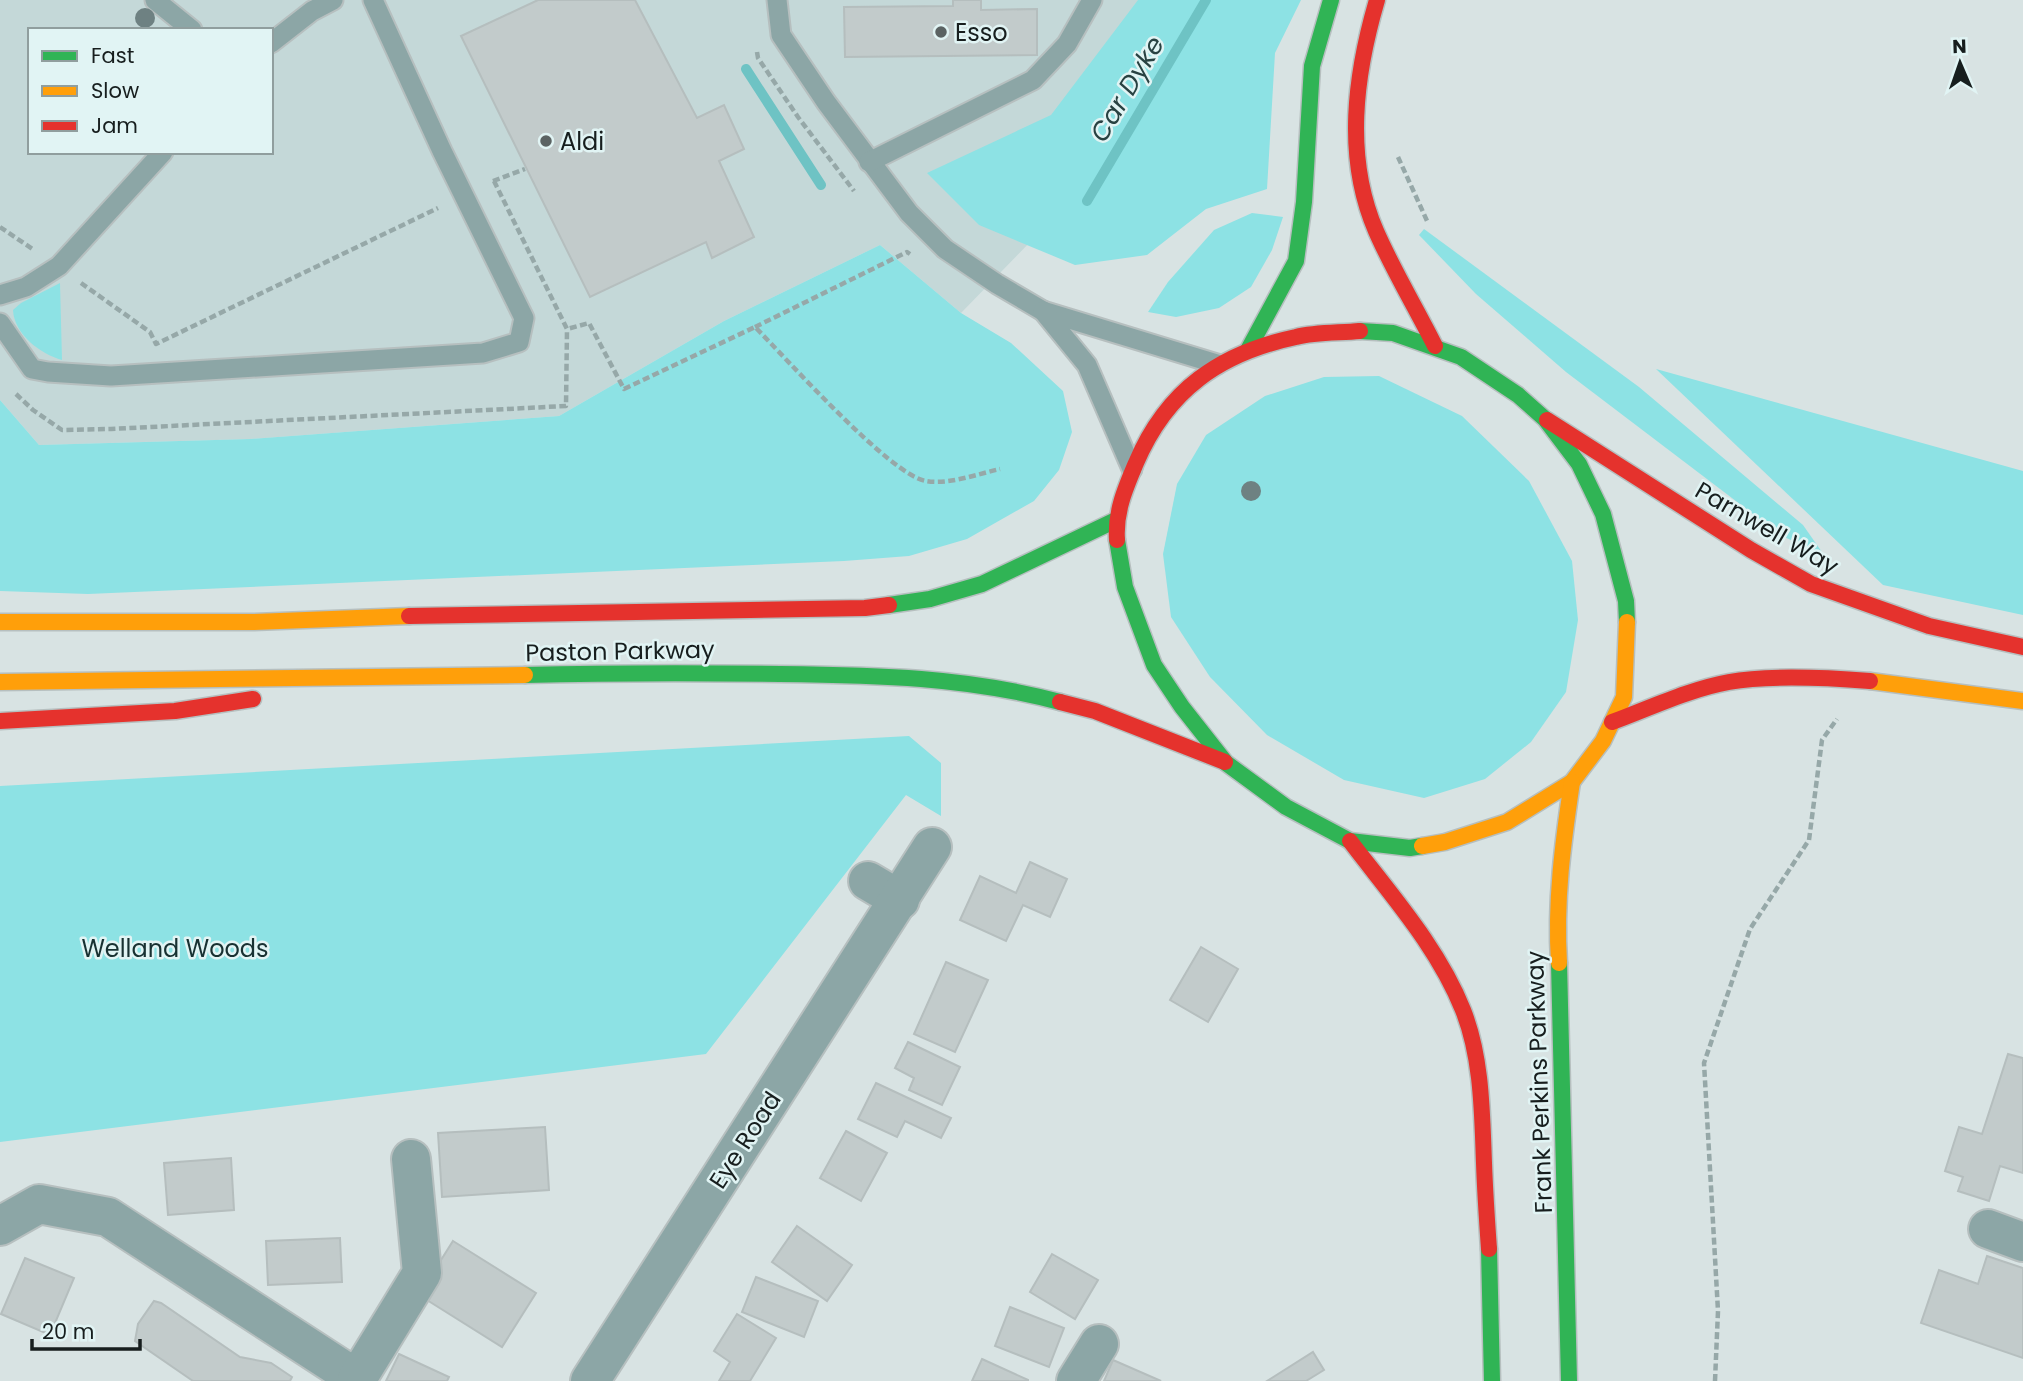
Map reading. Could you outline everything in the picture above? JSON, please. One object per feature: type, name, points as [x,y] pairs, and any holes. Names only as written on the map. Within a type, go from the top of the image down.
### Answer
[{"type":"main road","points":[[1248,350],[1296,261],[1301,236],[1312,66],[1331,0]]},
{"type":"main road","points":[[1377,0],[1359,74],[1359,166],[1376,231],[1435,346]]},
{"type":"main road","points":[[1360,331],[1393,333],[1435,346],[1461,357],[1518,395],[1545,419],[1579,464],[1603,514],[1626,601],[1628,639],[1624,697],[1595,754],[1572,782],[1507,822],[1445,842],[1410,848],[1350,841],[1286,807],[1227,763],[1182,707],[1154,664],[1125,587],[1116,520],[1132,469],[1147,437],[1169,406],[1217,364],[1248,350],[1298,336],[1360,331]]},
{"type":"main road","name":"Parnwell Way","points":[[1545,419],[1751,550],[1811,584],[1929,626],[2023,647]]},
{"type":"main road","name":"Paston Parkway","points":[[0,622],[253,622],[374,617],[865,608],[930,599],[982,584],[1116,520]]},
{"type":"main road","name":"Paston Parkway","points":[[0,682],[653,672],[892,675],[949,680],[1039,696],[1094,711],[1227,763]]},
{"type":"main road","points":[[0,721],[175,711],[390,678]]},
{"type":"main road","points":[[1612,722],[1730,682],[1786,679],[1866,681],[2023,701]]},
{"type":"main road","name":"Frank Perkins Parkway","points":[[1569,1381],[1557,934],[1560,862],[1572,782]]},
{"type":"main road","points":[[1350,841],[1427,944],[1453,988],[1465,1017],[1478,1064],[1493,1328],[1492,1381]]},
{"type":"street","name":"Eye Road","points":[[590,1381],[884,890],[932,847]]},
{"type":"street","points":[[0,1226],[39,1204],[108,1217],[356,1380],[422,1273],[411,1159]]},
{"type":"street","points":[[1076,1381],[1099,1344]]},
{"type":"lane","points":[[155,0],[190,28]]},
{"type":"lane","points":[[273,41],[312,10],[333,0]]},
{"type":"lane","points":[[0,323],[32,369],[111,376],[483,353],[519,342],[524,318],[373,0]]},
{"type":"lane","points":[[777,0],[781,35],[869,162],[909,213],[945,249],[1043,311],[1217,364]]},
{"type":"lane","points":[[869,162],[1033,79],[1067,44],[1092,0]]},
{"type":"lane","points":[[0,295],[26,287],[59,266],[161,154]]},
{"type":"lane","points":[[1043,311],[1087,365],[1132,469]]},
{"type":"path","points":[[1394,147],[1428,223]]},
{"type":"path","points":[[0,227],[150,332],[156,344],[464,195],[525,169]]},
{"type":"path","points":[[8,387],[33,410],[62,430],[566,406],[567,330],[494,181]]},
{"type":"path","points":[[567,330],[590,323],[624,389],[907,252],[918,259]]},
{"type":"path","points":[[755,327],[882,455],[909,474],[923,481],[938,482],[1000,470]]},
{"type":"path","points":[[1715,1381],[1718,1311],[1704,1062],[1750,929],[1809,840],[1822,740],[1839,715]]},
{"type":"shaded area","points":[[0,0],[1175,0],[1036,236],[961,313],[880,245],[724,321],[559,416],[250,439],[39,445],[0,400]]},
{"type":"green space","points":[[1138,0],[1301,0],[1275,53],[1267,189],[1206,209],[1147,255],[1075,265],[979,225],[927,173],[1051,115]]},
{"type":"green space","points":[[1252,213],[1283,217],[1272,250],[1251,287],[1219,308],[1176,317],[1148,312],[1168,282],[1214,230]]},
{"type":"green space","points":[[1424,229],[1639,387],[1803,525],[1824,555],[1782,536],[1566,372],[1476,294],[1419,235]]},
{"type":"green space","points":[[880,245],[961,313],[1011,343],[1063,391],[1072,432],[1059,470],[1034,501],[967,539],[909,556],[844,561],[88,594],[0,591],[0,400],[39,445],[250,439],[559,416],[724,321]]},
{"type":"green space","points":[[60,283],[62,360],[37,348],[23,335],[14,319],[13,310]]},
{"type":"green space","points":[[1656,369],[2023,471],[2023,615],[1883,585]]},
{"type":"green space","points":[[1379,376],[1462,416],[1529,481],[1572,561],[1578,620],[1566,692],[1531,742],[1485,779],[1424,798],[1344,780],[1267,735],[1210,677],[1171,617],[1163,554],[1177,484],[1206,435],[1265,396],[1324,377]]},
{"type":"green space","name":"Welland Woods","points":[[909,736],[941,763],[941,816],[906,795],[706,1054],[0,1142],[0,786]]},
{"type":"building","points":[[538,0],[635,0],[697,118],[724,105],[744,149],[719,161],[754,237],[712,258],[706,242],[590,297],[461,36]]},
{"type":"building","name":"Esso","points":[[953,0],[981,0],[981,10],[1037,9],[1037,55],[845,57],[844,7],[953,6]]},
{"type":"building","points":[[1030,862],[1067,879],[1050,917],[1023,905],[1006,941],[960,920],[980,876],[1016,893]]},
{"type":"building","points":[[1201,947],[1238,969],[1208,1022],[1170,1000]]},
{"type":"building","points":[[946,962],[988,980],[955,1052],[914,1034]]},
{"type":"building","points":[[908,1042],[960,1067],[942,1105],[909,1090],[914,1078],[895,1068]]},
{"type":"building","points":[[2008,1054],[2023,1058],[2023,1173],[2000,1166],[1989,1201],[1958,1191],[1963,1177],[1945,1171],[1959,1127],[1982,1134]]},
{"type":"building","points":[[876,1083],[951,1118],[941,1138],[905,1121],[897,1137],[858,1119]]},
{"type":"building","points":[[545,1127],[549,1190],[442,1197],[438,1133]]},
{"type":"building","points":[[846,1131],[887,1153],[861,1201],[820,1178]]},
{"type":"building","points":[[231,1158],[234,1210],[168,1215],[164,1163]]},
{"type":"building","points":[[797,1226],[852,1265],[827,1301],[772,1262]]},
{"type":"building","points":[[340,1238],[342,1282],[268,1285],[266,1241]]},
{"type":"building","points":[[453,1241],[536,1293],[502,1347],[419,1295]]},
{"type":"building","points":[[1052,1254],[1098,1280],[1075,1319],[1030,1292]]},
{"type":"building","points":[[1987,1256],[2023,1268],[2023,1358],[1921,1323],[1939,1270],[1978,1284]]},
{"type":"building","points":[[25,1258],[74,1278],[50,1335],[1,1314]]},
{"type":"building","points":[[756,1277],[818,1301],[804,1337],[742,1312]]},
{"type":"building","points":[[154,1301],[161,1303],[240,1357],[271,1363],[292,1377],[290,1381],[193,1381],[135,1341],[138,1324]]},
{"type":"building","points":[[1010,1307],[1064,1328],[1049,1367],[995,1346]]},
{"type":"building","points":[[737,1314],[776,1338],[750,1381],[719,1381],[730,1362],[714,1351]]},
{"type":"building","points":[[1313,1352],[1324,1370],[1306,1381],[1267,1381]]},
{"type":"building","points":[[399,1354],[449,1377],[447,1381],[386,1381]]},
{"type":"building","points":[[982,1359],[1028,1380],[1028,1381],[972,1381]]},
{"type":"building","points":[[1113,1360],[1161,1381],[1104,1381]]},
{"type":"waterway","name":"Car Dyke","points":[[1087,201],[1206,0]]},
{"type":"waterway","points":[[746,69],[821,185]]},
{"type":"traffic: fast","points":[[1248,350],[1296,261],[1304,202],[1312,66],[1331,0]]},
{"type":"traffic: fast","points":[[1360,331],[1393,333],[1461,357],[1518,395],[1545,419],[1579,464],[1603,514],[1626,601],[1627,622]]},
{"type":"traffic: fast","points":[[889,605],[930,599],[982,584],[1116,520]]},
{"type":"traffic: fast","points":[[1117,540],[1125,587],[1154,665],[1182,707],[1226,763],[1286,807],[1350,841],[1410,848],[1422,846]]},
{"type":"traffic: fast","points":[[525,675],[716,673],[886,677],[991,687],[1060,702]]},
{"type":"traffic: fast","points":[[1559,963],[1569,1381]]},
{"type":"traffic: fast","points":[[1489,1249],[1492,1381]]},
{"type":"traffic: slow","points":[[0,622],[253,622],[409,616]]},
{"type":"traffic: slow","points":[[1422,846],[1445,842],[1507,822],[1572,782],[1603,741],[1624,697],[1627,622]]},
{"type":"traffic: slow","points":[[0,682],[525,675]]},
{"type":"traffic: slow","points":[[1870,681],[2023,701]]},
{"type":"traffic: slow","points":[[1559,963],[1559,894],[1572,782]]},
{"type":"traffic: jam","points":[[1377,0],[1363,57],[1356,116],[1360,174],[1376,231],[1435,346]]},
{"type":"traffic: jam","points":[[1117,540],[1122,501],[1136,463],[1163,415],[1180,395],[1199,379],[1243,353],[1311,334],[1360,331]]},
{"type":"traffic: jam","points":[[1547,420],[1751,550],[1811,584],[1929,626],[2023,647]]},
{"type":"traffic: jam","points":[[409,616],[865,608],[889,605]]},
{"type":"traffic: jam","points":[[1612,722],[1685,694],[1729,682],[1780,678],[1870,681]]},
{"type":"traffic: jam","points":[[0,721],[175,711],[253,699]]},
{"type":"traffic: jam","points":[[1060,702],[1095,711],[1225,762]]},
{"type":"traffic: jam","points":[[1350,841],[1427,943],[1463,1010],[1474,1047],[1480,1085],[1489,1249]]},
{"type":"place","name":"Esso","points":[[941,32]]},
{"type":"place","name":"Aldi","points":[[546,141]]}]
